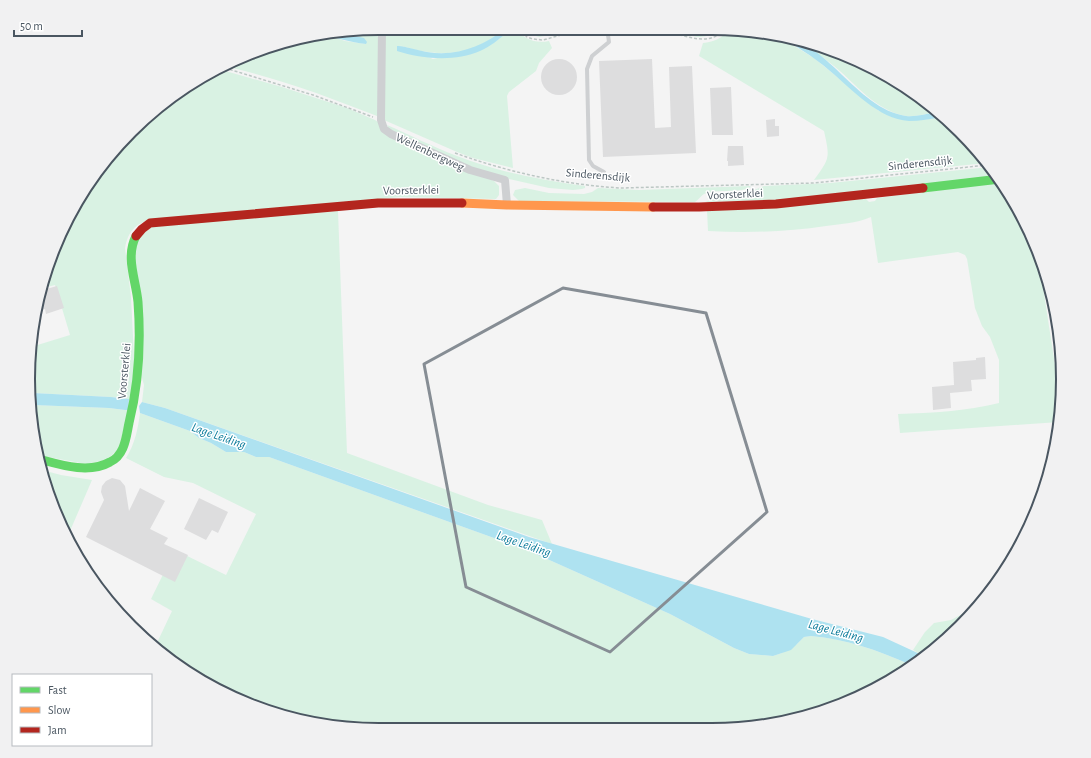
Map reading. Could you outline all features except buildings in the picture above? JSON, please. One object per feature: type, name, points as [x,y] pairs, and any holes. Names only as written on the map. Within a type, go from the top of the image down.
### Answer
[{"type":"street","points":[[381,120],[382,35]]},
{"type":"street","name":"Wellenbergweg","points":[[381,120],[384,129],[397,137],[470,170],[505,180],[507,205]]},
{"type":"street","name":"Voorsterklei","points":[[45,460],[80,467],[98,466],[114,460],[122,450],[132,415],[137,379],[140,330],[138,299],[131,253],[136,234],[150,223],[378,203],[445,202],[507,205],[699,208],[776,204],[992,180]]},
{"type":"lane","points":[[604,172],[593,166],[589,160],[587,69],[592,56],[609,42],[608,35]]},
{"type":"path","points":[[526,35],[533,39],[543,40],[561,35]]},
{"type":"path","points":[[680,35],[701,40],[711,39],[716,35]]},
{"type":"path","points":[[229,69],[347,106],[381,120]]},
{"type":"path","name":"Sinderensdijk","points":[[450,151],[473,160],[550,179],[621,188],[814,183],[982,166]]},
{"type":"highlighted area","points":[[563,288],[706,313],[767,512],[610,652],[466,587],[424,364]]},
{"type":"green space","points":[[379,35],[377,116],[303,88],[232,68],[268,53],[334,38],[366,44],[358,36]]},
{"type":"green space","points":[[384,35],[499,35],[478,46],[459,52],[429,52],[399,45],[433,59],[492,44],[504,35],[522,35],[534,41],[549,41],[552,48],[539,63],[536,71],[509,92],[507,96],[513,168],[473,158],[384,120]]},
{"type":"green space","points":[[532,35],[550,35],[539,37]]},
{"type":"green space","points":[[689,35],[710,35],[704,37]]},
{"type":"green space","points":[[723,36],[757,38],[792,45],[814,58],[879,111],[922,120],[936,118],[971,152],[980,164],[814,180],[826,162],[828,153],[824,131],[699,56],[703,43],[717,40]]},
{"type":"green space","points":[[812,50],[844,61],[864,70],[903,93],[930,113],[917,116],[906,116],[885,109],[867,96],[830,63]]},
{"type":"green space","points":[[225,71],[347,108],[375,120],[378,122],[380,127],[494,181],[499,186],[499,195],[496,199],[399,197],[350,203],[151,220],[141,223],[130,233],[125,248],[131,297],[135,376],[132,399],[118,450],[106,460],[86,464],[44,456],[38,424],[36,405],[125,410],[129,399],[36,393],[37,345],[70,335],[55,285],[48,287],[53,268],[70,227],[93,188],[120,152],[152,120],[170,106],[188,93]]},
{"type":"green space","points":[[387,125],[439,149],[488,167],[520,175],[585,186],[585,188],[573,190],[549,188],[505,178],[471,168],[389,129]]},
{"type":"green space","points":[[983,168],[990,177],[800,199],[705,202],[716,198],[747,193],[764,186],[830,183]]},
{"type":"green space","points":[[994,183],[1021,227],[1038,268],[1043,285],[1056,368],[1053,422],[900,433],[898,414],[949,411],[999,403],[999,360],[990,337],[982,326],[975,308],[967,259],[965,255],[958,252],[878,263],[871,217],[849,223],[797,230],[753,232],[708,231],[707,210],[865,198],[869,202],[875,201],[877,198]]},
{"type":"green space","points":[[751,187],[740,190],[709,192],[704,194],[695,202],[519,201],[513,195],[515,190],[525,188],[549,193],[584,194],[592,192],[598,188],[639,190]]},
{"type":"green space","points":[[338,211],[347,453],[488,505],[542,520],[552,544],[165,408],[142,402],[144,385],[140,371],[134,258],[139,234],[150,226]]},
{"type":"green space","points":[[140,413],[190,431],[199,438],[226,452],[244,452],[256,457],[269,457],[527,550],[670,614],[734,648],[749,654],[773,656],[782,653],[797,644],[804,637],[811,636],[849,642],[906,663],[864,688],[823,705],[779,716],[734,722],[379,723],[334,720],[268,705],[227,688],[207,677],[157,642],[172,611],[151,599],[175,550],[226,575],[256,514],[193,483],[164,477],[126,458],[134,442]]},
{"type":"green space","points":[[48,472],[92,480],[70,531],[53,490]]},
{"type":"green space","points":[[964,613],[939,638],[921,652],[919,653],[913,650],[925,632],[934,623],[951,620]]},
{"type":"water","points":[[497,35],[504,35],[480,51],[460,57],[438,58],[417,56],[397,51],[397,46],[399,46],[427,52],[449,53],[469,49]]},
{"type":"water","points":[[356,36],[364,38],[367,42],[366,44],[336,38]]},
{"type":"water","points":[[793,45],[813,50],[826,60],[871,101],[888,110],[906,116],[930,113],[936,118],[909,121],[887,115],[866,102],[817,60]]},
{"type":"water","points":[[36,393],[129,399],[128,410],[36,405]]},
{"type":"water","name":"Lage Leiding","points":[[142,402],[165,408],[529,537],[812,619],[883,637],[919,654],[906,663],[849,642],[811,636],[804,637],[791,650],[773,656],[749,654],[734,648],[670,614],[527,550],[269,457],[256,457],[244,452],[226,452],[199,438],[190,431],[140,413],[139,406]]},
{"type":"traffic: fast","points":[[923,188],[992,180]]},
{"type":"traffic: fast","points":[[45,461],[84,468],[102,466],[115,459],[122,450],[126,440],[135,393],[138,363],[138,302],[131,260],[131,252],[136,236]]},
{"type":"traffic: slow","points":[[462,203],[653,207]]},
{"type":"traffic: jam","points":[[653,207],[776,204],[923,188]]},
{"type":"traffic: jam","points":[[136,236],[150,223],[378,203],[462,203]]}]
